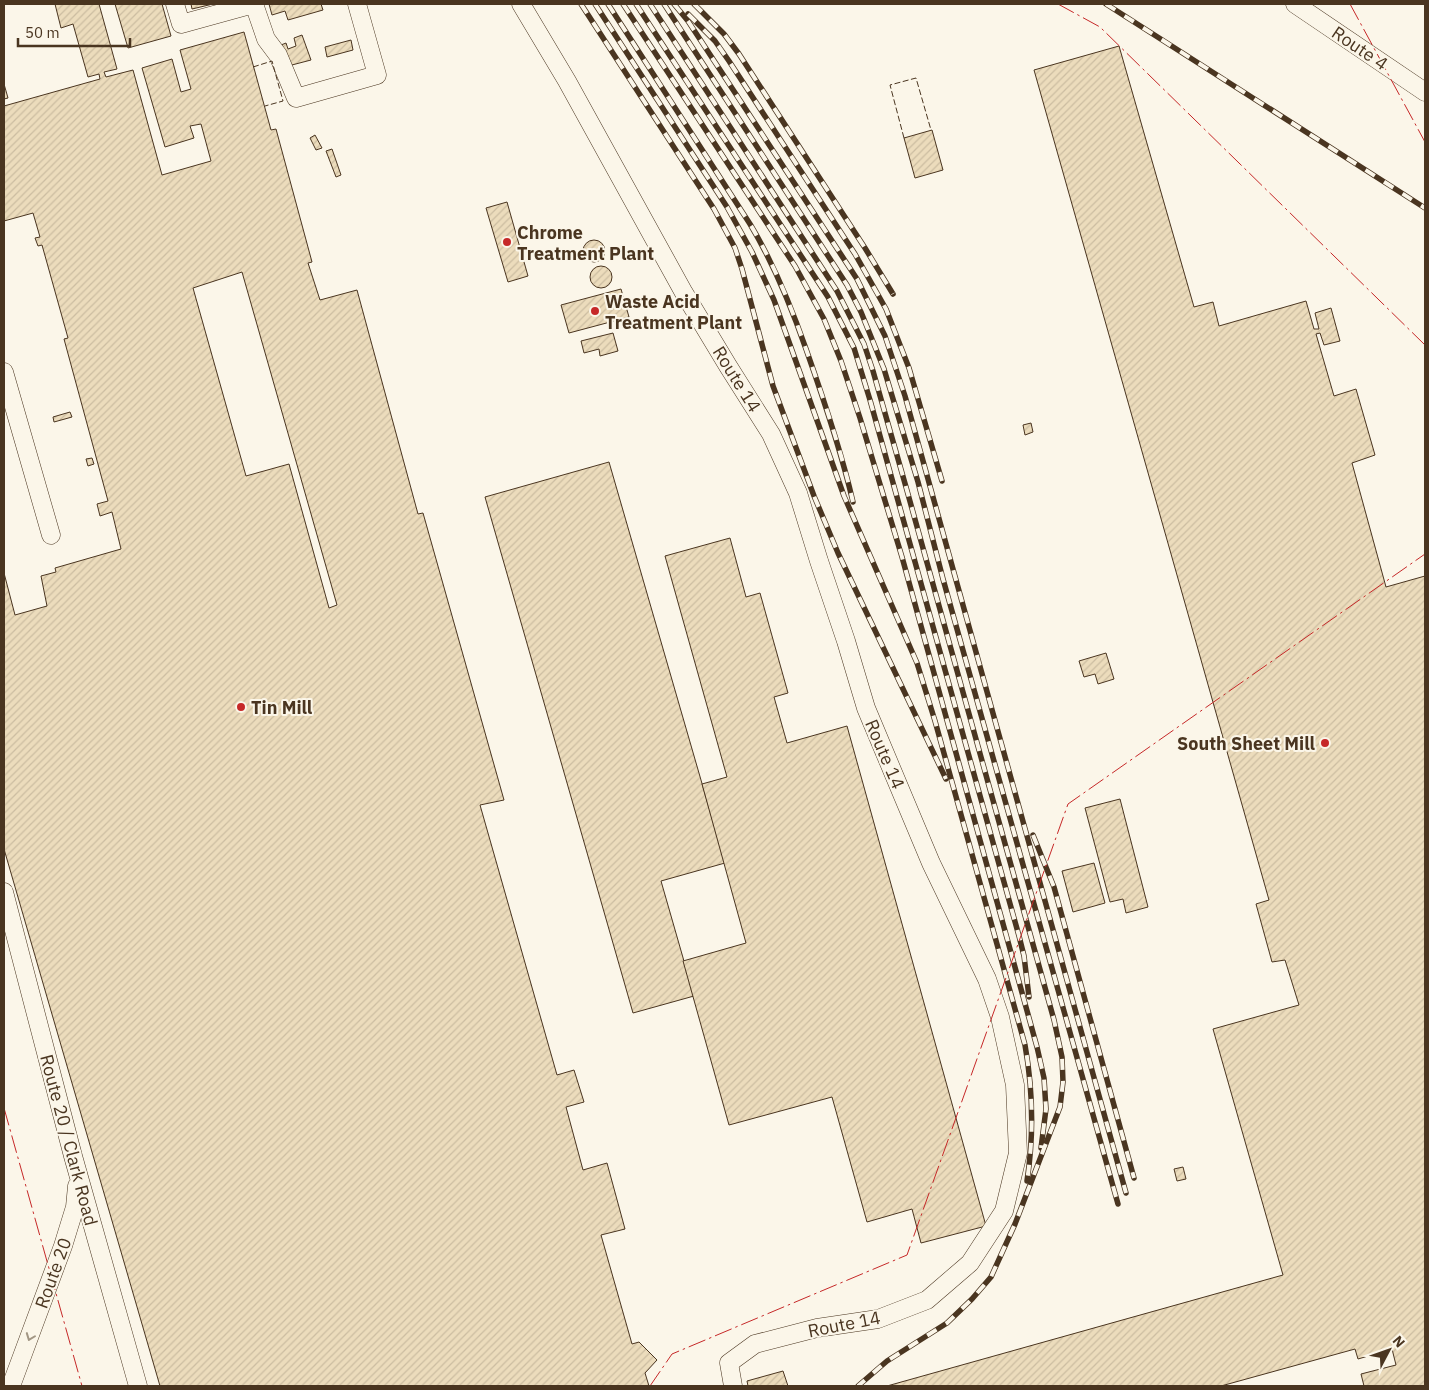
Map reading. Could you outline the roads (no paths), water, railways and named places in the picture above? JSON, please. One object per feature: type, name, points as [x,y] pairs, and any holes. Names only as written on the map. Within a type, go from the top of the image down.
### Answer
[{"type":"street","points":[[175,4],[181,24],[254,4],[266,39],[278,55],[296,98],[378,75],[357,4]]},
{"type":"street","name":"Route 14","points":[[522,4],[567,81],[684,293],[772,434],[795,484],[866,708],[931,863],[987,979],[1000,1017],[1015,1085],[1018,1153],[1004,1211],[970,1263],[927,1300],[878,1319],[818,1328],[755,1344],[729,1363],[733,1386]]},
{"type":"street","name":"Route 4","points":[[1296,4],[1425,92]]},
{"type":"street","points":[[4,372],[51,535]]},
{"type":"street","name":"Route 20 / Clark Road","points":[[4,892],[8,926],[138,1386]]},
{"type":"street","name":"Route 20","points":[[11,1386],[54,1273],[72,1219],[77,1191],[73,1156]]},
{"type":"railway","points":[[581,4],[714,209],[735,248],[773,386],[814,496],[838,553],[946,779]]},
{"type":"railway","points":[[595,4],[727,207],[752,252],[774,300],[844,496],[917,663],[935,721],[1025,1045],[1032,1113],[1027,1181]]},
{"type":"railway","points":[[608,4],[750,224],[767,254],[788,301],[813,368],[838,444],[853,502]]},
{"type":"railway","points":[[623,4],[795,266],[824,319],[841,361],[902,557],[1037,1047],[1044,1078],[1046,1109],[1041,1148]]},
{"type":"railway","points":[[636,4],[828,297],[854,348],[1019,936],[1024,956],[1029,997]]},
{"type":"railway","points":[[650,4],[837,291],[864,344],[906,487],[1054,1020],[1062,1057],[1063,1082],[1060,1107],[1015,1224],[991,1277],[947,1323],[887,1361],[858,1386]]},
{"type":"railway","points":[[664,4],[847,285],[861,312],[884,369],[918,482],[943,579],[1118,1204]]},
{"type":"railway","points":[[674,4],[688,21],[857,279],[885,336],[905,396],[1126,1193]]},
{"type":"railway","points":[[694,4],[724,34],[739,54],[893,294]]},
{"type":"railway","points":[[1106,4],[1425,208]]},
{"type":"railway","points":[[688,14],[715,41],[729,61],[855,254],[886,309],[909,368],[942,481]]},
{"type":"railway","points":[[1033,835],[1054,887],[1134,1178]]},
{"type":"place","name":"Chrome Treatment Plant","points":[[507,242]]},
{"type":"place","name":"Waste Acid Treatment Plant","points":[[595,311]]},
{"type":"place","name":"Tin Mill","points":[[241,707]]},
{"type":"place","name":"South Sheet Mill","points":[[1325,743]]}]
